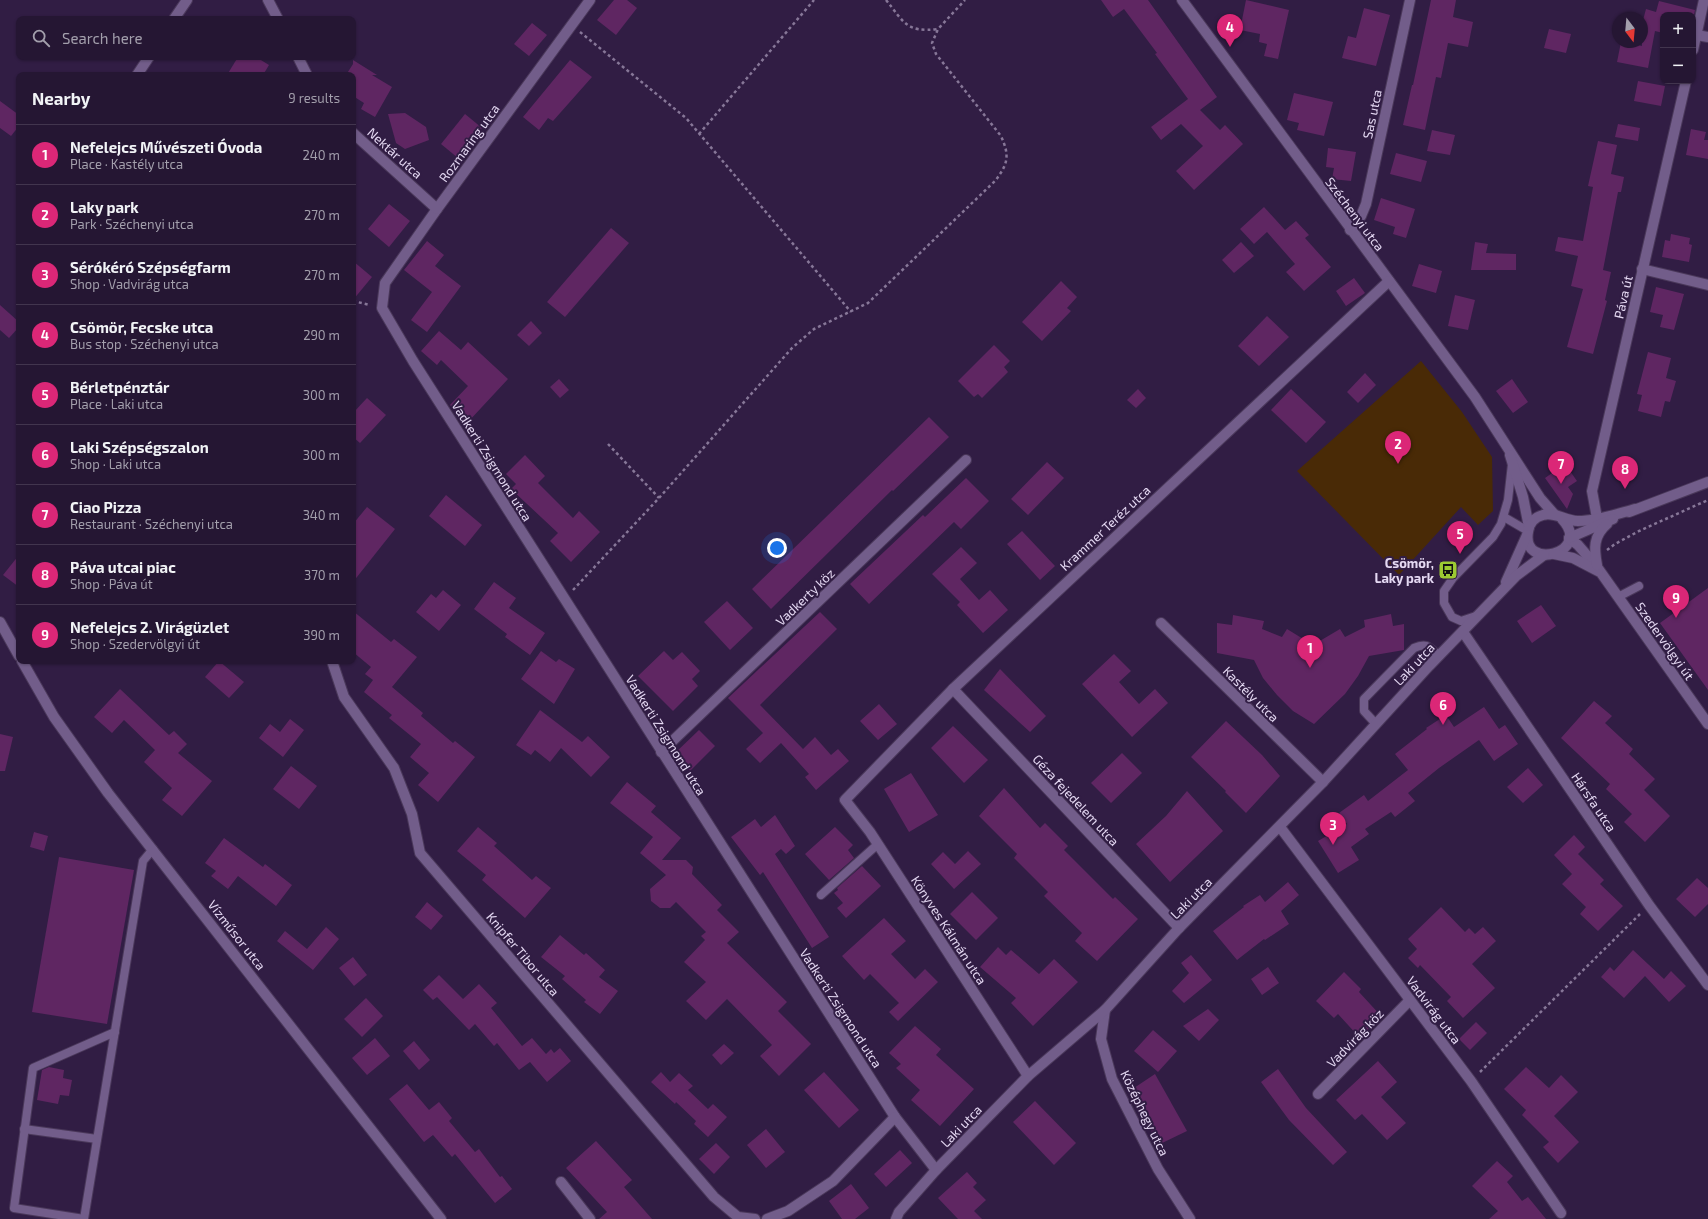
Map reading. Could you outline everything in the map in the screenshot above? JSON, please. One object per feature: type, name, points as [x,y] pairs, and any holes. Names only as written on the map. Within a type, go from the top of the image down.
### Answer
[{"type":"street","points":[[176,16],[187,0]]},
{"type":"street","points":[[268,0],[276,16]]},
{"type":"street","name":"Rozmaring utca","points":[[382,308],[385,283],[437,209],[590,0]]},
{"type":"street","name":"Sas utca","points":[[1350,230],[1361,216],[1366,204],[1410,0]]},
{"type":"street","points":[[1694,48],[1704,0]]},
{"type":"street","name":"Széchenyi utca","points":[[1186,2],[1350,230],[1475,397],[1540,498],[1558,517]]},
{"type":"street","points":[[1697,35],[1708,37]]},
{"type":"street","points":[[139,72],[147,60]]},
{"type":"street","points":[[300,60],[306,72]]},
{"type":"street","name":"Páva út","points":[[1597,518],[1592,491],[1685,84]]},
{"type":"street","name":"Nektár utca","points":[[356,136],[437,209]]},
{"type":"street","points":[[1642,269],[1708,285]]},
{"type":"street","name":"Krammer Teréz utca","points":[[845,800],[953,689],[1389,281]]},
{"type":"street","name":"Vadkerti Zsigmond utca","points":[[382,308],[413,361],[895,1117],[936,1170]]},
{"type":"street","name":"Széchenyi utca","points":[[1506,443],[1523,497],[1528,531]]},
{"type":"street","name":"Vadkerty köz","points":[[662,752],[966,460]]},
{"type":"street","points":[[1569,538],[1635,509],[1708,482]]},
{"type":"street","points":[[1558,517],[1568,528],[1569,538],[1564,549],[1549,555],[1534,549],[1530,544],[1528,531],[1537,517],[1548,514],[1579,521],[1635,509]]},
{"type":"street","name":"Szedervölgyi út","points":[[1599,570],[1594,550],[1596,540],[1600,531],[1610,521]]},
{"type":"street","name":"Laki utca","points":[[1501,591],[1528,531]]},
{"type":"street","name":"Szedervölgyi út","points":[[1569,538],[1578,545],[1599,570],[1708,724]]},
{"type":"street","name":"Laki utca","points":[[896,1219],[899,1212],[936,1170],[1028,1076],[1106,1010],[1179,928],[1323,782],[1501,591],[1524,570],[1549,555]]},
{"type":"street","name":"Szedervölgyi út","points":[[1549,555],[1573,558],[1599,570]]},
{"type":"street","points":[[0,622],[16,651]]},
{"type":"street","name":"Kastély utca","points":[[1161,623],[1323,782]]},
{"type":"street","name":"Hársfa utca","points":[[1463,632],[1649,905],[1708,985]]},
{"type":"street","name":"Vízműsor utca","points":[[24,664],[54,716],[108,793],[441,1219]]},
{"type":"street","name":"Knipfer Tibor utca","points":[[333,664],[344,697],[394,768],[412,814],[420,853],[714,1197],[738,1217],[755,1219]]},
{"type":"street","name":"Géza fejedelem utca","points":[[953,689],[1179,928]]},
{"type":"street","name":"Könyves Kálmán utca","points":[[845,800],[878,844],[1028,1076]]},
{"type":"street","name":"Vadvirág utca","points":[[1280,827],[1472,1081],[1561,1213]]},
{"type":"street","name":"Vadvirág köz","points":[[1318,1094],[1410,1000]]},
{"type":"street","name":"Középhegy utca","points":[[1106,1010],[1101,1039],[1112,1079],[1158,1169],[1190,1219]]},
{"type":"street","points":[[767,1219],[788,1212],[833,1181],[895,1117]]},
{"type":"street","points":[[561,1182],[590,1219]]},
{"type":"lane","points":[[1479,614],[1461,621],[1452,617],[1444,603],[1444,591],[1454,578],[1493,537],[1504,517],[1508,500],[1512,463]]},
{"type":"lane","points":[[1504,517],[1528,531]]},
{"type":"lane","points":[[1618,597],[1639,586]]},
{"type":"lane","points":[[1376,724],[1364,711],[1364,699],[1414,648],[1422,644],[1428,646],[1439,656]]},
{"type":"lane","points":[[821,895],[878,844]]},
{"type":"lane","points":[[115,1032],[32,1068],[14,1208],[84,1219],[97,1139],[115,1032],[143,861],[153,849]]},
{"type":"lane","points":[[24,1129],[97,1139]]},
{"type":"path","points":[[699,134],[814,0]]},
{"type":"path","points":[[886,0],[908,26],[914,29],[938,29]]},
{"type":"path","points":[[564,599],[659,498],[792,348],[814,329],[868,303],[995,181],[1006,167],[1008,150],[1001,136],[936,54],[932,43],[938,29],[965,0]]},
{"type":"path","points":[[572,25],[686,118],[851,312]]},
{"type":"path","points":[[356,302],[382,308]]},
{"type":"path","points":[[608,444],[659,498]]},
{"type":"path","points":[[1604,553],[1615,544],[1638,531],[1708,500]]},
{"type":"path","points":[[1472,1081],[1649,905]]},
{"type":"shaded area","points":[[1421,361],[1462,412],[1492,457],[1493,511],[1478,525],[1461,507],[1399,575],[1297,471]]},
{"type":"building","points":[[614,0],[627,0],[637,8],[616,35],[597,20]]},
{"type":"building","points":[[1101,0],[1148,0],[1217,97],[1200,110],[1220,130],[1225,125],[1243,144],[1194,190],[1176,171],[1203,146],[1181,124],[1161,140],[1151,127],[1188,99],[1155,54],[1157,53],[1124,9],[1113,17]]},
{"type":"building","points":[[1246,0],[1289,10],[1278,59],[1264,56],[1267,44],[1259,42],[1260,34],[1240,30]]},
{"type":"building","points":[[1431,0],[1456,0],[1453,17],[1473,22],[1468,47],[1448,43],[1441,78],[1436,77],[1425,130],[1403,125]]},
{"type":"building","points":[[1659,1],[1695,10],[1695,12],[1660,12],[1660,32],[1655,31],[1648,68],[1617,62],[1620,48],[1648,48],[1648,12],[1645,12],[1646,9],[1656,12]]},
{"type":"building","points":[[1364,8],[1390,15],[1376,66],[1342,58],[1348,36],[1356,38]]},
{"type":"building","points":[[532,23],[547,35],[529,56],[514,44]]},
{"type":"building","points":[[1549,29],[1571,34],[1566,53],[1544,48]]},
{"type":"building","points":[[236,60],[261,60],[269,65],[265,72],[229,72]]},
{"type":"building","points":[[353,60],[377,75],[372,75],[392,87],[375,117],[361,109],[364,103],[356,98],[356,72],[348,72],[353,64]]},
{"type":"building","points":[[570,60],[592,77],[553,121],[548,118],[539,130],[523,117]]},
{"type":"building","points":[[1638,81],[1665,86],[1661,106],[1634,101]]},
{"type":"building","points":[[1294,93],[1333,102],[1324,136],[1297,130],[1299,123],[1287,120]]},
{"type":"building","points":[[0,101],[16,113],[16,130],[11,136],[0,128]]},
{"type":"building","points":[[405,113],[426,127],[429,140],[405,149],[396,143],[388,114]]},
{"type":"building","points":[[465,114],[482,128],[458,158],[441,144]]},
{"type":"building","points":[[1618,124],[1640,128],[1638,141],[1615,137]]},
{"type":"building","points":[[1691,129],[1706,132],[1704,140],[1708,140],[1708,159],[1686,155]]},
{"type":"building","points":[[1432,130],[1455,135],[1450,155],[1427,151]]},
{"type":"building","points":[[1598,141],[1617,145],[1611,174],[1624,177],[1621,192],[1618,192],[1603,270],[1611,272],[1605,300],[1607,301],[1593,354],[1567,347],[1583,289],[1571,286],[1578,256],[1555,251],[1558,237],[1583,241],[1593,187],[1588,186]]},
{"type":"building","points":[[1328,148],[1356,152],[1351,181],[1332,179],[1334,168],[1326,167]]},
{"type":"building","points":[[1396,153],[1427,161],[1421,182],[1390,174]]},
{"type":"building","points":[[1381,198],[1415,209],[1406,238],[1393,234],[1395,227],[1374,220]]},
{"type":"building","points":[[389,204],[410,221],[389,247],[368,229]]},
{"type":"building","points":[[1264,207],[1285,230],[1296,221],[1309,235],[1305,238],[1331,267],[1304,291],[1286,272],[1295,264],[1267,232],[1254,244],[1240,229]]},
{"type":"building","points":[[611,228],[629,243],[565,317],[547,302]]},
{"type":"building","points":[[1671,234],[1690,238],[1689,244],[1692,245],[1689,262],[1662,257],[1665,240],[1670,241]]},
{"type":"building","points":[[427,241],[444,255],[435,266],[461,286],[427,332],[411,320],[432,292],[404,270]]},
{"type":"building","points":[[1241,242],[1254,256],[1234,273],[1222,260]]},
{"type":"building","points":[[1475,242],[1488,244],[1486,253],[1516,254],[1516,270],[1471,270]]},
{"type":"building","points":[[356,264],[372,277],[356,296]]},
{"type":"building","points":[[1419,264],[1442,271],[1436,293],[1412,286]]},
{"type":"building","points":[[1354,278],[1365,293],[1346,306],[1336,291]]},
{"type":"building","points":[[1061,281],[1077,297],[1067,308],[1071,311],[1042,341],[1022,322]]},
{"type":"building","points":[[1656,287],[1684,294],[1674,330],[1660,327],[1663,315],[1650,312]]},
{"type":"building","points":[[1455,295],[1475,300],[1468,330],[1448,326]]},
{"type":"building","points":[[0,305],[16,319],[16,330],[9,338],[0,330]]},
{"type":"building","points":[[1267,316],[1289,337],[1259,366],[1238,346]]},
{"type":"building","points":[[531,321],[542,333],[529,346],[517,335]]},
{"type":"building","points":[[439,331],[461,350],[468,342],[508,379],[468,422],[450,405],[468,386],[441,360],[437,365],[421,351]]},
{"type":"building","points":[[994,345],[1010,361],[1004,367],[1008,372],[982,398],[978,394],[974,397],[958,381]]},
{"type":"building","points":[[1648,352],[1671,358],[1666,378],[1676,381],[1670,402],[1665,401],[1661,417],[1638,411],[1642,395],[1637,394]]},
{"type":"building","points":[[1365,373],[1376,385],[1358,403],[1347,392]]},
{"type":"building","points":[[559,379],[569,390],[560,398],[550,387]]},
{"type":"building","points":[[1512,379],[1528,402],[1513,413],[1496,391]]},
{"type":"building","points":[[1138,389],[1146,398],[1136,408],[1127,400]]},
{"type":"building","points":[[1291,389],[1326,422],[1306,443],[1271,410]]},
{"type":"building","points":[[367,398],[386,415],[360,443],[356,440],[356,410]]},
{"type":"building","points":[[929,417],[949,437],[893,491],[892,490],[771,609],[752,589]]},
{"type":"building","points":[[525,455],[545,476],[538,483],[573,518],[579,511],[600,532],[571,562],[550,541],[558,533],[511,489],[516,484],[506,474]]},
{"type":"building","points":[[1047,462],[1064,478],[1028,515],[1011,499]]},
{"type":"building","points":[[1565,464],[1577,481],[1568,487],[1573,494],[1567,509],[1545,478]]},
{"type":"building","points":[[966,478],[989,501],[961,529],[954,522],[869,604],[850,584],[923,515],[925,517]]},
{"type":"building","points":[[446,495],[482,525],[465,546],[429,516]]},
{"type":"building","points":[[367,507],[395,529],[356,578],[356,520]]},
{"type":"building","points":[[1022,531],[1055,566],[1040,580],[1007,544]]},
{"type":"building","points":[[961,547],[977,563],[960,579],[979,600],[990,590],[1008,610],[983,633],[957,605],[960,602],[932,574]]},
{"type":"building","points":[[16,559],[16,585],[3,575]]},
{"type":"building","points":[[494,582],[516,598],[509,608],[545,633],[530,655],[505,637],[507,634],[474,609]]},
{"type":"building","points":[[1708,588],[1708,690],[1660,623]]},
{"type":"building","points":[[443,590],[461,605],[439,631],[416,612],[431,594],[436,598]]},
{"type":"building","points":[[727,601],[753,628],[730,650],[704,622]]},
{"type":"building","points":[[1541,605],[1556,626],[1532,643],[1517,621]]},
{"type":"building","points":[[820,612],[837,629],[760,705],[803,749],[815,737],[831,755],[838,749],[849,761],[816,790],[805,777],[809,774],[781,743],[760,763],[746,749],[763,733],[728,698]]},
{"type":"building","points":[[356,613],[391,642],[394,639],[417,657],[392,687],[423,713],[421,716],[453,743],[455,741],[475,757],[438,802],[418,785],[429,773],[410,757],[421,744],[389,718],[392,715],[364,692],[373,680],[365,674],[371,667],[356,654]]},
{"type":"building","points":[[1391,614],[1393,626],[1404,624],[1404,650],[1369,656],[1358,676],[1345,694],[1314,724],[1293,711],[1277,695],[1263,678],[1254,660],[1217,653],[1217,623],[1232,625],[1233,615],[1264,621],[1262,629],[1282,637],[1287,629],[1313,645],[1340,629],[1345,637],[1365,627],[1364,620]]},
{"type":"building","points":[[541,651],[556,662],[559,659],[575,669],[554,704],[521,679]]},
{"type":"building","points":[[664,651],[673,660],[682,652],[700,671],[692,679],[698,686],[673,711],[638,676]]},
{"type":"building","points":[[1114,654],[1131,671],[1119,682],[1139,704],[1155,689],[1168,703],[1132,737],[1082,684]]},
{"type":"building","points":[[216,664],[223,664],[244,682],[229,698],[205,677]]},
{"type":"building","points":[[1000,669],[1046,716],[1030,732],[984,690]]},
{"type":"building","points":[[120,689],[169,735],[174,731],[187,744],[178,753],[212,781],[182,816],[162,800],[172,788],[144,762],[155,750],[124,720],[112,733],[94,717]]},
{"type":"building","points":[[1594,701],[1612,716],[1605,723],[1633,749],[1629,754],[1655,779],[1644,790],[1670,816],[1645,842],[1624,822],[1632,814],[1606,789],[1610,784],[1561,738]]},
{"type":"building","points":[[879,704],[897,724],[878,740],[860,721]]},
{"type":"building","points":[[1484,707],[1499,729],[1505,725],[1518,744],[1494,761],[1479,740],[1439,768],[1408,793],[1415,801],[1395,817],[1391,812],[1365,829],[1369,834],[1351,847],[1359,860],[1338,873],[1318,841],[1347,824],[1339,813],[1364,795],[1368,801],[1408,770],[1395,754],[1427,729],[1426,728],[1446,715],[1454,727]]},
{"type":"building","points":[[540,710],[582,742],[588,736],[610,757],[591,777],[561,748],[550,762],[535,750],[531,755],[516,745]]},
{"type":"building","points":[[290,719],[304,730],[283,757],[259,738],[270,724],[280,732]]},
{"type":"building","points":[[1226,721],[1262,755],[1280,776],[1246,813],[1191,757]]},
{"type":"building","points":[[953,726],[988,760],[964,783],[931,748]]},
{"type":"building","points":[[699,730],[715,746],[690,771],[673,755]]},
{"type":"building","points":[[0,734],[13,737],[5,771],[0,771]]},
{"type":"building","points":[[1122,753],[1142,773],[1111,803],[1091,783]]},
{"type":"building","points":[[291,766],[317,786],[299,809],[273,789]]},
{"type":"building","points":[[1528,768],[1543,785],[1523,803],[1507,787]]},
{"type":"building","points":[[911,773],[938,815],[909,832],[884,789]]},
{"type":"building","points":[[627,782],[656,806],[651,812],[681,838],[662,860],[686,860],[693,867],[692,874],[722,905],[717,910],[739,932],[727,943],[787,1002],[778,1011],[811,1044],[779,1076],[760,1056],[772,1045],[727,999],[706,1020],[686,1001],[706,982],[684,962],[705,940],[701,936],[706,932],[676,902],[670,908],[660,908],[651,901],[650,889],[666,875],[640,853],[653,837],[610,803]]},
{"type":"building","points":[[1004,788],[1040,828],[1045,823],[1068,846],[1064,850],[1113,899],[1115,897],[1138,919],[1097,961],[1075,941],[1082,933],[1044,896],[1048,892],[1014,858],[1017,854],[979,816]]},
{"type":"building","points":[[1187,791],[1223,831],[1170,882],[1136,844],[1166,816]]},
{"type":"building","points":[[775,815],[795,846],[786,854],[781,849],[775,854],[829,937],[812,948],[763,872],[760,875],[731,837],[755,819],[761,827]]},
{"type":"building","points":[[478,827],[497,843],[494,846],[532,880],[536,876],[551,888],[525,918],[482,880],[486,875],[457,851]]},
{"type":"building","points":[[835,827],[853,845],[848,850],[854,858],[829,880],[805,854]]},
{"type":"building","points":[[34,832],[48,836],[44,851],[30,847]]},
{"type":"building","points":[[1574,835],[1585,847],[1578,854],[1604,880],[1600,884],[1623,906],[1598,931],[1580,914],[1586,907],[1562,884],[1572,874],[1554,855]]},
{"type":"building","points":[[224,838],[263,867],[265,864],[292,885],[276,906],[238,876],[228,889],[211,876],[216,871],[205,863]]},
{"type":"building","points":[[968,851],[981,864],[954,889],[931,864],[943,852],[955,864]]},
{"type":"building","points":[[59,857],[134,870],[107,1024],[32,1012]]},
{"type":"building","points":[[862,866],[881,886],[846,918],[837,908],[843,903],[834,893],[838,890],[837,888]]},
{"type":"building","points":[[1697,878],[1708,888],[1708,904],[1695,917],[1676,899]]},
{"type":"building","points":[[1288,882],[1299,895],[1281,911],[1289,924],[1265,940],[1264,939],[1237,960],[1213,931],[1244,907],[1243,906],[1260,895],[1265,902]]},
{"type":"building","points":[[972,892],[998,918],[976,940],[950,914]]},
{"type":"building","points":[[427,902],[443,916],[431,930],[415,917]]},
{"type":"building","points":[[1441,907],[1465,932],[1469,928],[1475,934],[1483,927],[1496,941],[1472,964],[1495,988],[1463,1018],[1447,1001],[1451,997],[1420,965],[1418,968],[1408,958],[1417,949],[1408,939]]},
{"type":"building","points":[[884,918],[906,941],[891,954],[915,979],[925,969],[938,982],[898,1021],[889,1012],[899,1003],[870,974],[864,980],[842,956]]},
{"type":"building","points":[[326,927],[339,939],[313,970],[277,941],[285,931],[307,949]]},
{"type":"building","points":[[560,935],[584,955],[586,953],[605,970],[599,977],[618,991],[600,1014],[584,1002],[586,1000],[562,979],[565,976],[541,957]]},
{"type":"building","points":[[998,947],[1006,955],[1011,950],[1039,974],[1054,959],[1078,982],[1033,1026],[1011,1003],[1016,998],[980,967]]},
{"type":"building","points":[[1633,950],[1664,979],[1671,971],[1686,986],[1669,1002],[1645,976],[1624,998],[1601,977],[1610,967],[1614,971]]},
{"type":"building","points":[[1191,955],[1212,980],[1184,1003],[1172,991],[1189,973],[1181,963]]},
{"type":"building","points":[[353,957],[367,975],[354,986],[339,968]]},
{"type":"building","points":[[1268,967],[1279,983],[1262,995],[1251,979]]},
{"type":"building","points":[[1344,972],[1361,989],[1359,992],[1382,1017],[1359,1037],[1338,1014],[1334,1018],[1316,1001]]},
{"type":"building","points":[[439,975],[463,999],[479,984],[497,1003],[491,1008],[522,1046],[532,1038],[546,1054],[551,1049],[554,1053],[560,1048],[571,1061],[547,1082],[530,1062],[519,1070],[497,1043],[494,1046],[475,1024],[469,1030],[437,997],[433,1000],[423,990]]},
{"type":"building","points":[[366,998],[383,1016],[362,1037],[344,1019]]},
{"type":"building","points":[[1208,1009],[1219,1020],[1199,1041],[1183,1026]]},
{"type":"building","points":[[1476,1022],[1487,1033],[1470,1050],[1459,1039]]},
{"type":"building","points":[[915,1026],[941,1049],[936,1055],[974,1089],[940,1126],[911,1100],[920,1090],[896,1068],[901,1064],[889,1053]]},
{"type":"building","points":[[1153,1030],[1177,1051],[1158,1072],[1134,1051]]},
{"type":"building","points":[[375,1038],[390,1056],[367,1075],[352,1058]]},
{"type":"building","points":[[414,1041],[430,1060],[419,1070],[403,1051]]},
{"type":"building","points":[[724,1044],[734,1053],[721,1065],[712,1055]]},
{"type":"building","points":[[1378,1061],[1397,1082],[1381,1097],[1406,1123],[1387,1140],[1362,1114],[1355,1120],[1336,1100]]},
{"type":"building","points":[[49,1067],[64,1070],[63,1078],[72,1080],[69,1096],[60,1095],[58,1104],[37,1100],[42,1070]]},
{"type":"building","points":[[1526,1067],[1549,1088],[1561,1075],[1578,1092],[1554,1116],[1579,1142],[1558,1163],[1543,1147],[1549,1142],[1522,1115],[1526,1110],[1504,1089]]},
{"type":"building","points":[[1278,1069],[1306,1108],[1347,1152],[1333,1165],[1289,1120],[1261,1082]]},
{"type":"building","points":[[661,1072],[670,1082],[679,1073],[693,1086],[688,1090],[708,1109],[713,1104],[727,1117],[708,1137],[694,1124],[696,1121],[676,1102],[675,1104],[651,1082]]},
{"type":"building","points":[[824,1072],[859,1110],[839,1128],[804,1090]]},
{"type":"building","points":[[1155,1074],[1187,1131],[1158,1145],[1131,1090]]},
{"type":"building","points":[[407,1084],[429,1110],[439,1102],[452,1118],[449,1121],[475,1152],[479,1149],[500,1177],[502,1176],[512,1189],[495,1203],[455,1154],[452,1157],[433,1135],[424,1142],[389,1099]]},
{"type":"building","points":[[1035,1101],[1076,1143],[1054,1165],[1013,1122]]},
{"type":"building","points":[[766,1129],[785,1152],[766,1168],[747,1145]]},
{"type":"building","points":[[596,1141],[632,1180],[624,1187],[652,1219],[599,1219],[607,1212],[566,1168]]},
{"type":"building","points":[[716,1143],[730,1157],[714,1174],[699,1159]]},
{"type":"building","points":[[900,1150],[912,1163],[886,1187],[874,1174]]},
{"type":"building","points":[[1497,1161],[1513,1176],[1507,1182],[1522,1201],[1528,1197],[1546,1219],[1489,1219],[1498,1211],[1472,1186]]},
{"type":"building","points":[[967,1172],[977,1183],[973,1187],[986,1200],[974,1211],[982,1219],[958,1219],[938,1198]]},
{"type":"building","points":[[851,1184],[869,1208],[855,1219],[842,1219],[829,1201]]},
{"type":"place","name":"Csömör, Fecske utca","points":[[1230,47]]},
{"type":"place","name":"Laky park","points":[[1398,464]]},
{"type":"place","name":"Ciao Pizza","points":[[1561,484]]},
{"type":"place","name":"Páva utcai piac","points":[[1625,489]]},
{"type":"place","name":"Bérletpénztár","points":[[1460,554]]},
{"type":"place","name":"Csömör, Laky park","points":[[1448,570]]},
{"type":"place","name":"Nefelejcs 2. Virágüzlet","points":[[1676,618]]},
{"type":"place","name":"Nefelejcs Művészeti Óvoda","points":[[1310,668]]},
{"type":"place","name":"Laki Szépségszalon","points":[[1443,725]]},
{"type":"place","name":"Sérókéró Szépségfarm","points":[[1333,845]]}]
